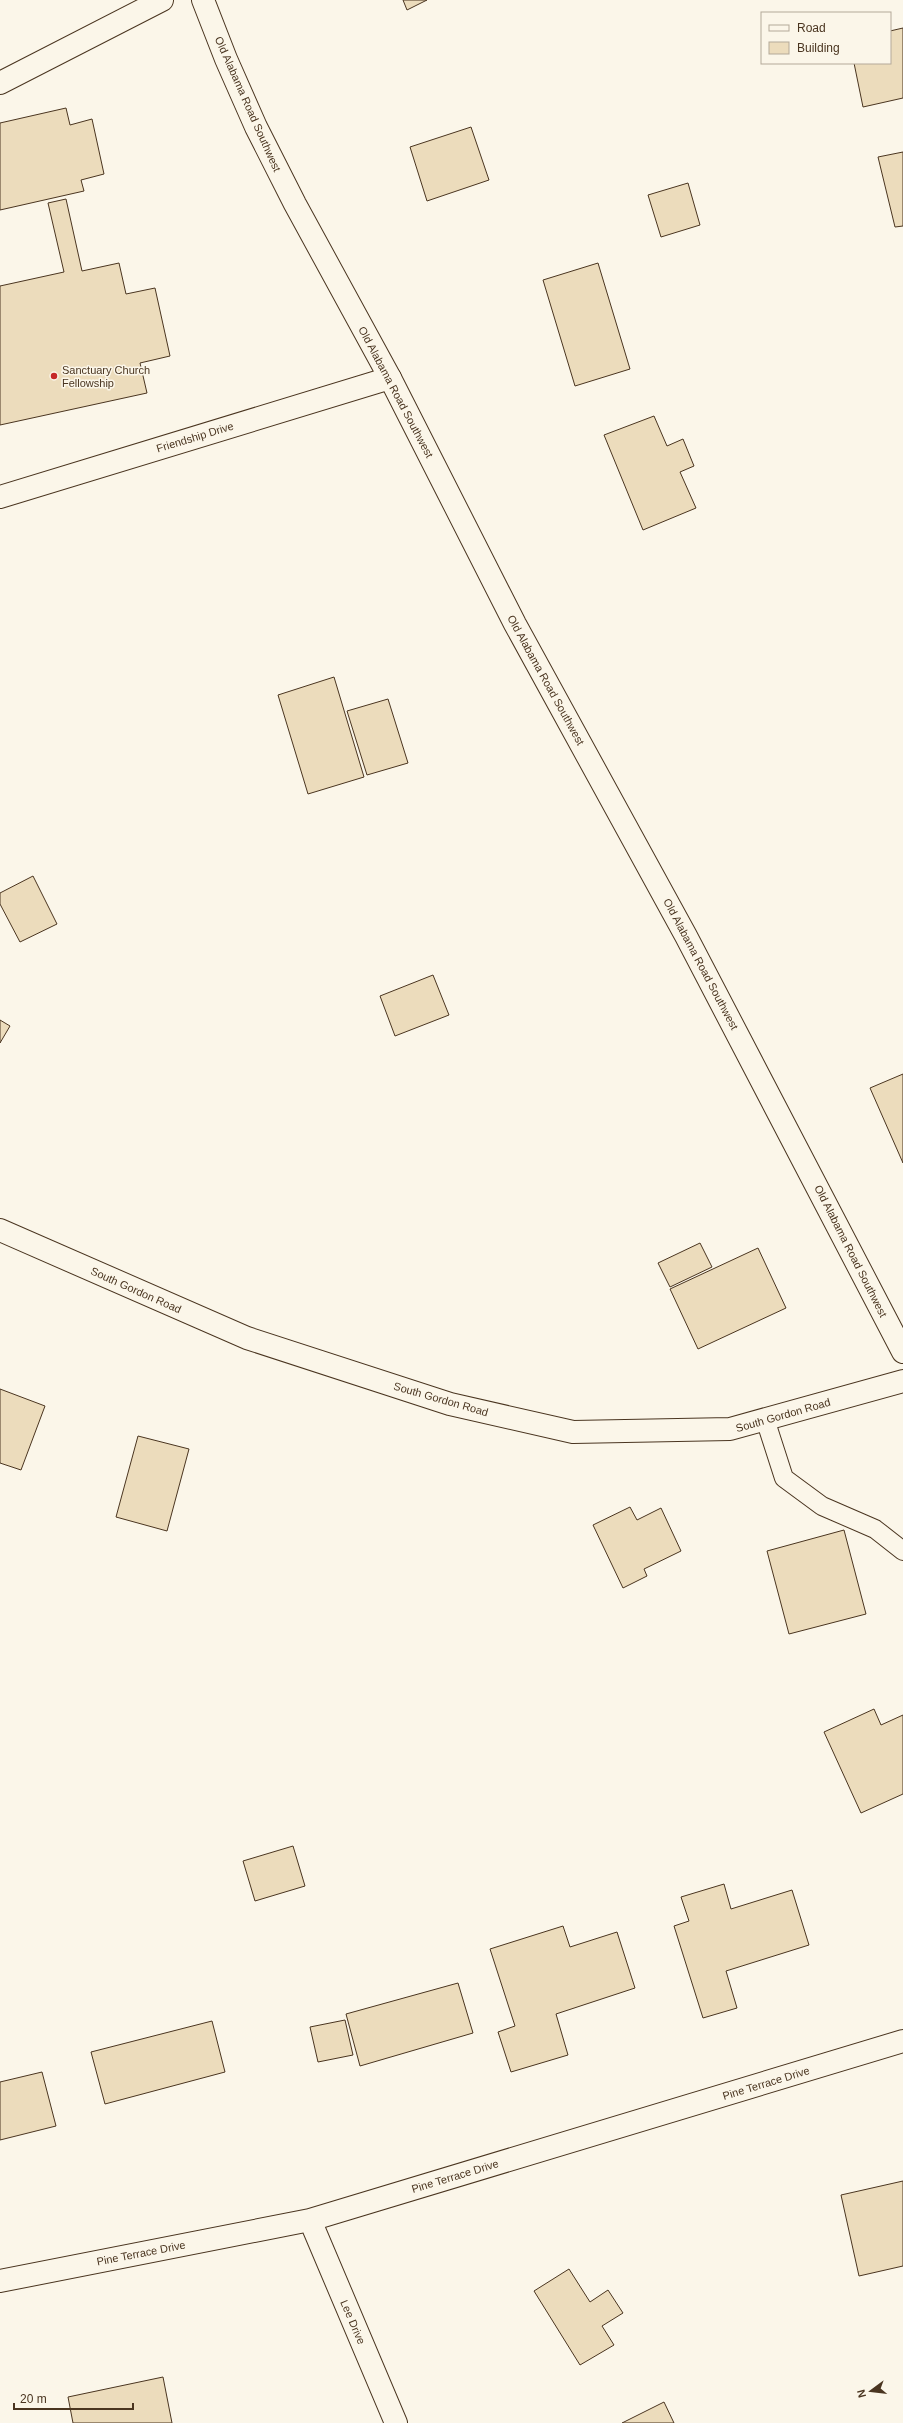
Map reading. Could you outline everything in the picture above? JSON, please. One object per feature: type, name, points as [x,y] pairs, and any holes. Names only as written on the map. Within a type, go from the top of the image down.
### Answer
[{"type":"street","points":[[0,82],[162,0]]},
{"type":"street","name":"Old Alabama Road Southwest","points":[[203,0],[226,59],[263,141],[295,204],[390,378],[515,624],[686,936],[903,1352]]},
{"type":"street","name":"Friendship Drive","points":[[0,497],[390,378]]},
{"type":"street","name":"South Gordon Road","points":[[0,1230],[247,1338],[450,1404],[572,1432],[730,1429],[903,1381]]},
{"type":"street","name":"Pine Terrace Drive","points":[[0,2281],[310,2220],[903,2041]]},
{"type":"street","name":"Lee Drive","points":[[310,2220],[396,2423]]},
{"type":"lane","points":[[765,1420],[784,1478],[822,1506],[875,1529],[903,1551]]},
{"type":"building","points":[[403,0],[427,0],[407,10]]},
{"type":"building","points":[[903,28],[903,98],[863,107],[854,64],[891,64],[891,31]]},
{"type":"building","points":[[66,108],[70,125],[92,119],[104,174],[81,180],[84,191],[0,210],[0,123]]},
{"type":"building","points":[[471,127],[489,180],[427,201],[410,147]]},
{"type":"building","points":[[903,152],[903,226],[895,227],[878,157]]},
{"type":"building","points":[[688,183],[700,225],[661,237],[648,195]]},
{"type":"building","points":[[66,199],[82,271],[119,263],[126,294],[155,288],[170,356],[140,363],[147,393],[0,425],[0,286],[64,272],[48,203]]},
{"type":"building","points":[[598,263],[630,369],[575,386],[543,280]]},
{"type":"building","points":[[654,416],[667,446],[683,439],[694,466],[680,472],[696,508],[643,530],[604,435]]},
{"type":"building","points":[[334,677],[364,777],[308,794],[278,695]]},
{"type":"building","points":[[388,699],[408,763],[367,775],[347,711]]},
{"type":"building","points":[[33,876],[57,924],[20,942],[0,904],[0,893]]},
{"type":"building","points":[[433,975],[449,1015],[395,1036],[380,996]]},
{"type":"building","points":[[0,1020],[10,1026],[0,1043]]},
{"type":"building","points":[[903,1074],[903,1163],[870,1088]]},
{"type":"building","points":[[700,1243],[712,1267],[670,1287],[658,1263]]},
{"type":"building","points":[[758,1248],[786,1308],[698,1349],[670,1289]]},
{"type":"building","points":[[0,1389],[45,1406],[21,1470],[0,1463]]},
{"type":"building","points":[[138,1436],[189,1449],[167,1531],[116,1517]]},
{"type":"building","points":[[630,1507],[637,1520],[661,1508],[681,1551],[644,1569],[647,1576],[623,1588],[593,1525]]},
{"type":"building","points":[[844,1530],[866,1614],[789,1634],[767,1551]]},
{"type":"building","points":[[874,1709],[881,1725],[903,1715],[903,1794],[861,1813],[824,1732]]},
{"type":"building","points":[[293,1846],[305,1886],[255,1901],[243,1861]]},
{"type":"building","points":[[724,1884],[731,1909],[792,1890],[809,1945],[726,1971],[737,2008],[703,2018],[674,1926],[689,1921],[681,1897]]},
{"type":"building","points":[[563,1926],[570,1947],[617,1932],[635,1988],[556,2014],[568,2055],[511,2072],[498,2032],[515,2026],[490,1949]]},
{"type":"building","points":[[458,1983],[473,2033],[360,2066],[346,2014]]},
{"type":"building","points":[[345,2020],[353,2055],[318,2062],[310,2027]]},
{"type":"building","points":[[212,2021],[225,2072],[105,2104],[91,2052]]},
{"type":"building","points":[[42,2072],[56,2126],[0,2140],[0,2082]]},
{"type":"building","points":[[903,2181],[903,2266],[859,2276],[841,2195]]},
{"type":"building","points":[[569,2269],[590,2302],[608,2290],[623,2313],[602,2326],[614,2345],[580,2365],[534,2291]]},
{"type":"building","points":[[163,2377],[172,2423],[73,2423],[68,2397]]},
{"type":"building","points":[[664,2402],[674,2423],[622,2423]]},
{"type":"place","name":"Sanctuary Church Fellowship","points":[[54,376]]}]
